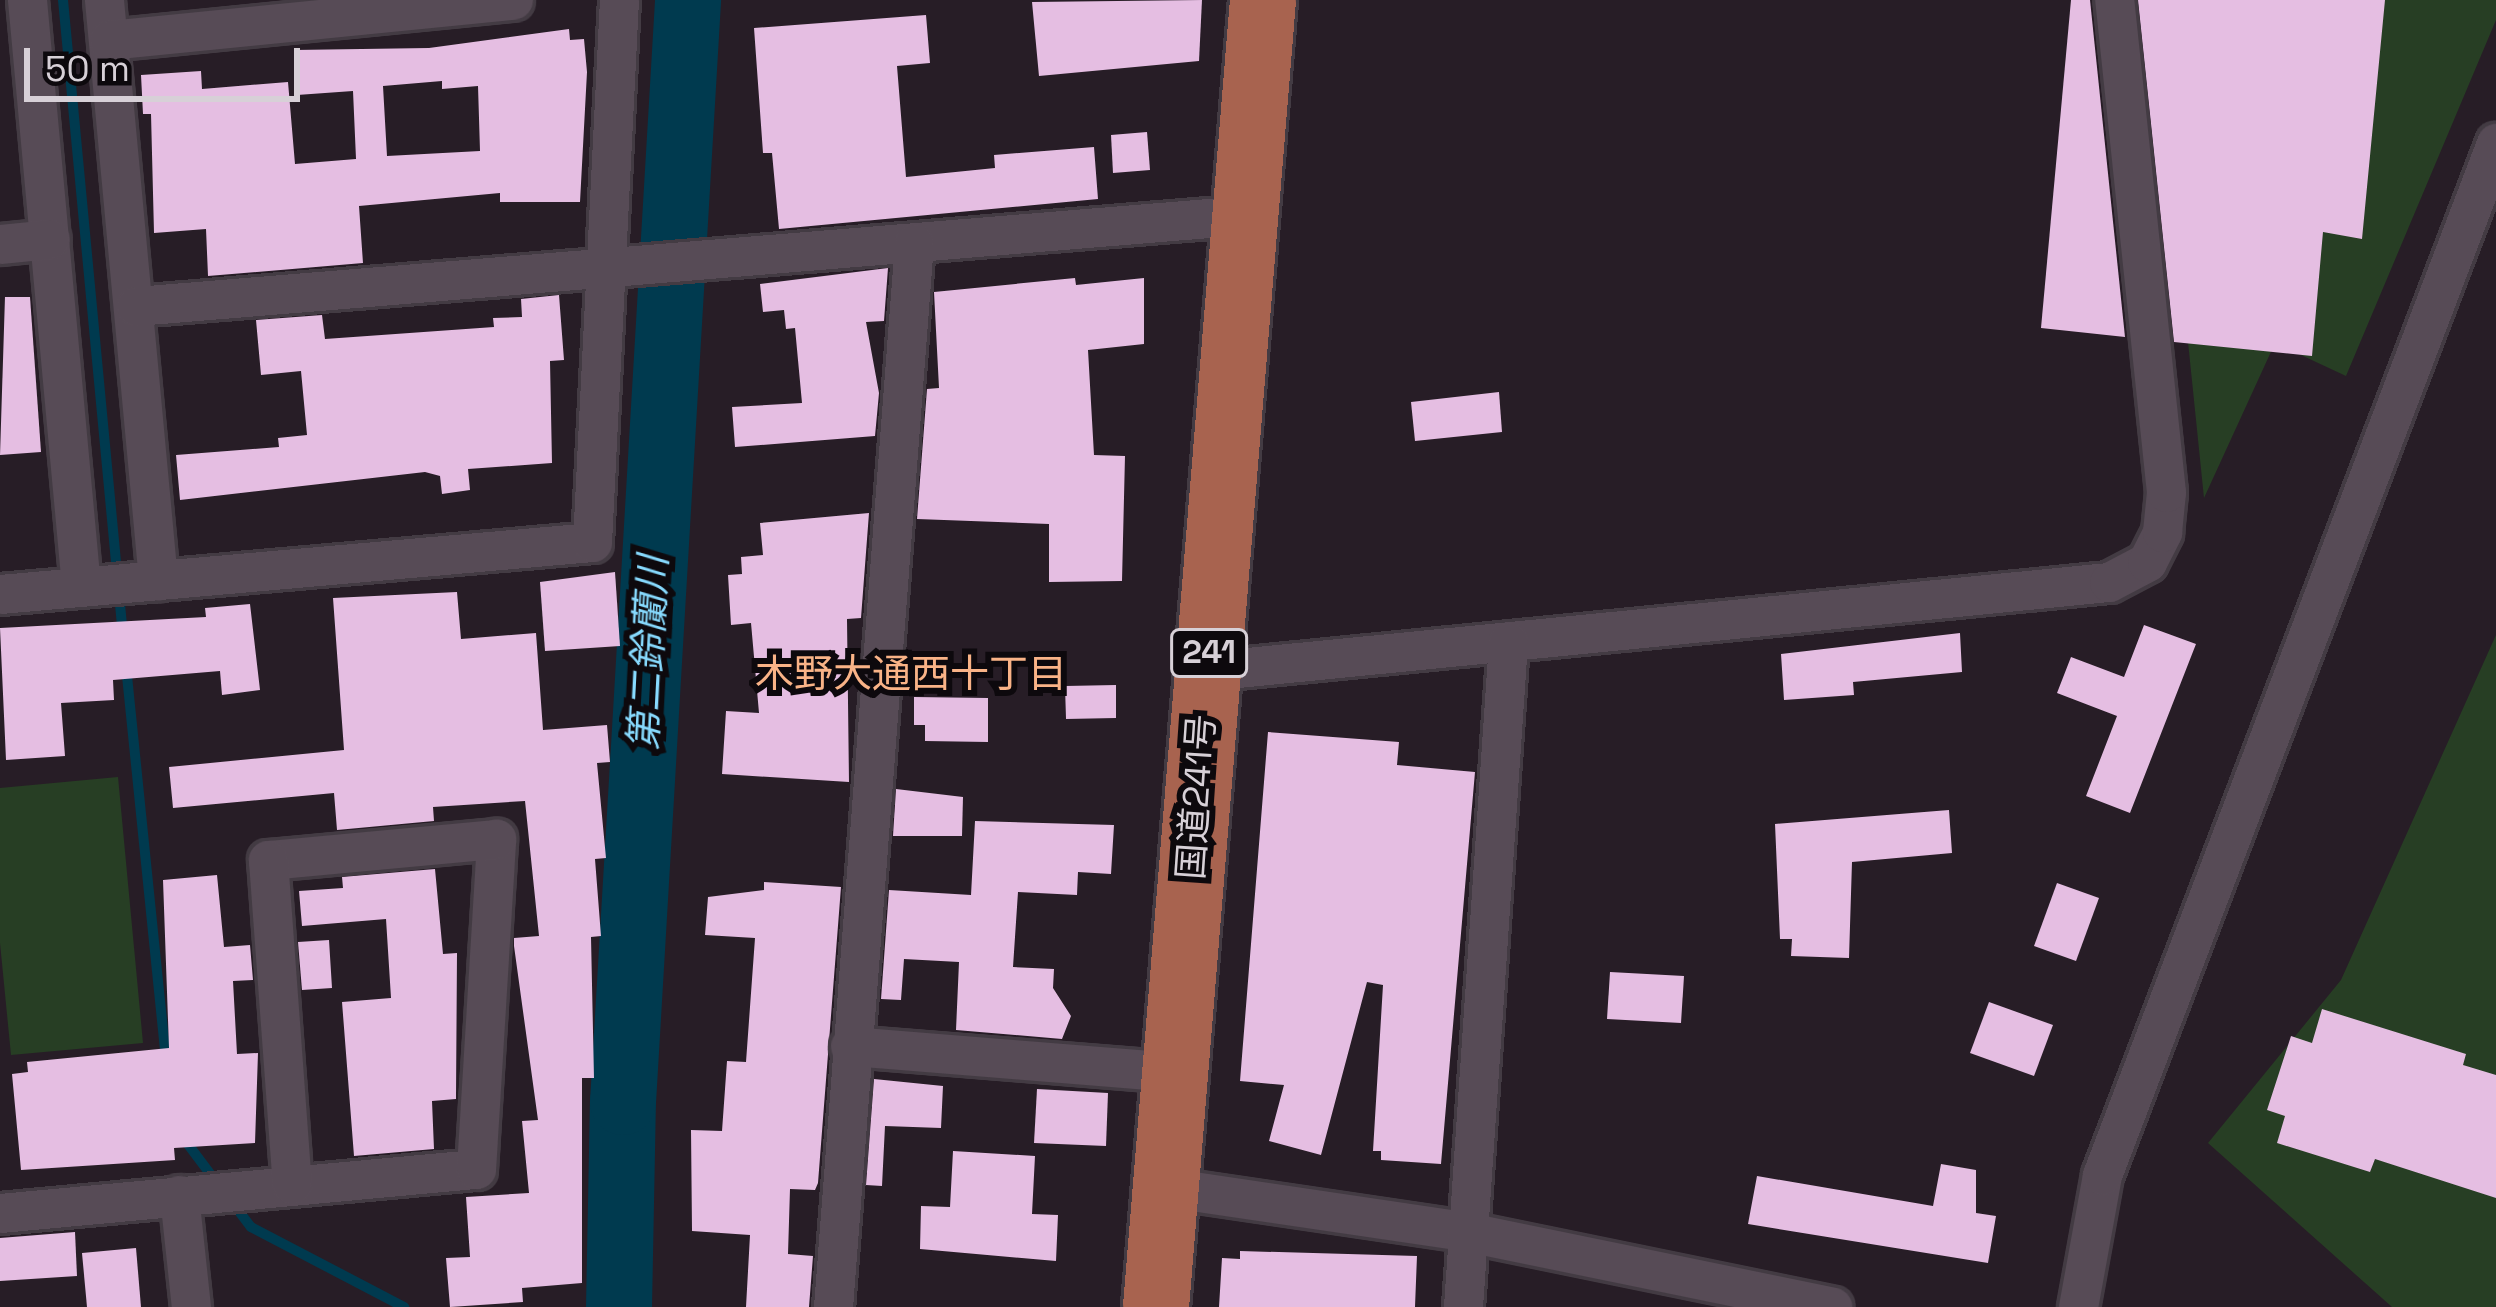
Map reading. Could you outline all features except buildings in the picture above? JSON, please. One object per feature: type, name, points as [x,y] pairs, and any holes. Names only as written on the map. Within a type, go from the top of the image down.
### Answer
[{"type":"highway","name":"国道241号","points":[[1156,1307],[1263,0]]},
{"type":"street","points":[[27,0],[81,586]]},
{"type":"street","points":[[104,0],[158,580]]},
{"type":"street","points":[[109,40],[513,0]]},
{"type":"street","points":[[0,594],[592,542],[619,0]]},
{"type":"street","points":[[1207,671],[2109,582],[2147,562],[2162,532],[2166,492],[2114,0]]},
{"type":"street","points":[[2078,1307],[2102,1175],[2496,142]]},
{"type":"street","points":[[136,306],[1246,215]]},
{"type":"street","points":[[0,244],[50,239]]},
{"type":"street","points":[[833,1307],[914,242]]},
{"type":"street","points":[[1463,1307],[1508,642]]},
{"type":"street","points":[[0,1204],[0,1213],[476,1169],[496,839],[268,860],[292,1184]]},
{"type":"street","points":[[850,1046],[1177,1072]]},
{"type":"street","points":[[1165,1187],[1468,1232],[1832,1307]]},
{"type":"street","points":[[179,1195],[191,1307]]},
{"type":"green space","points":[[2153,0],[2496,0],[2496,20],[2346,376],[2275,343],[2204,498]]},
{"type":"green space","points":[[2496,635],[2496,1307],[2392,1307],[2208,1143],[2341,980]]},
{"type":"green space","points":[[118,777],[143,1043],[11,1055],[0,943],[0,788]]},
{"type":"waterway","points":[[63,0],[123,636]]},
{"type":"waterway","name":"第二鈴蘭川","points":[[619,1307],[623,1102],[688,0]]},
{"type":"waterway","points":[[126,666],[166,1060]]},
{"type":"waterway","points":[[181,1135],[217,1183]]},
{"type":"waterway","points":[[232,1202],[251,1227],[404,1307]]},
{"type":"district","name":"木野大通西十丁目","points":[[911,674]]}]
